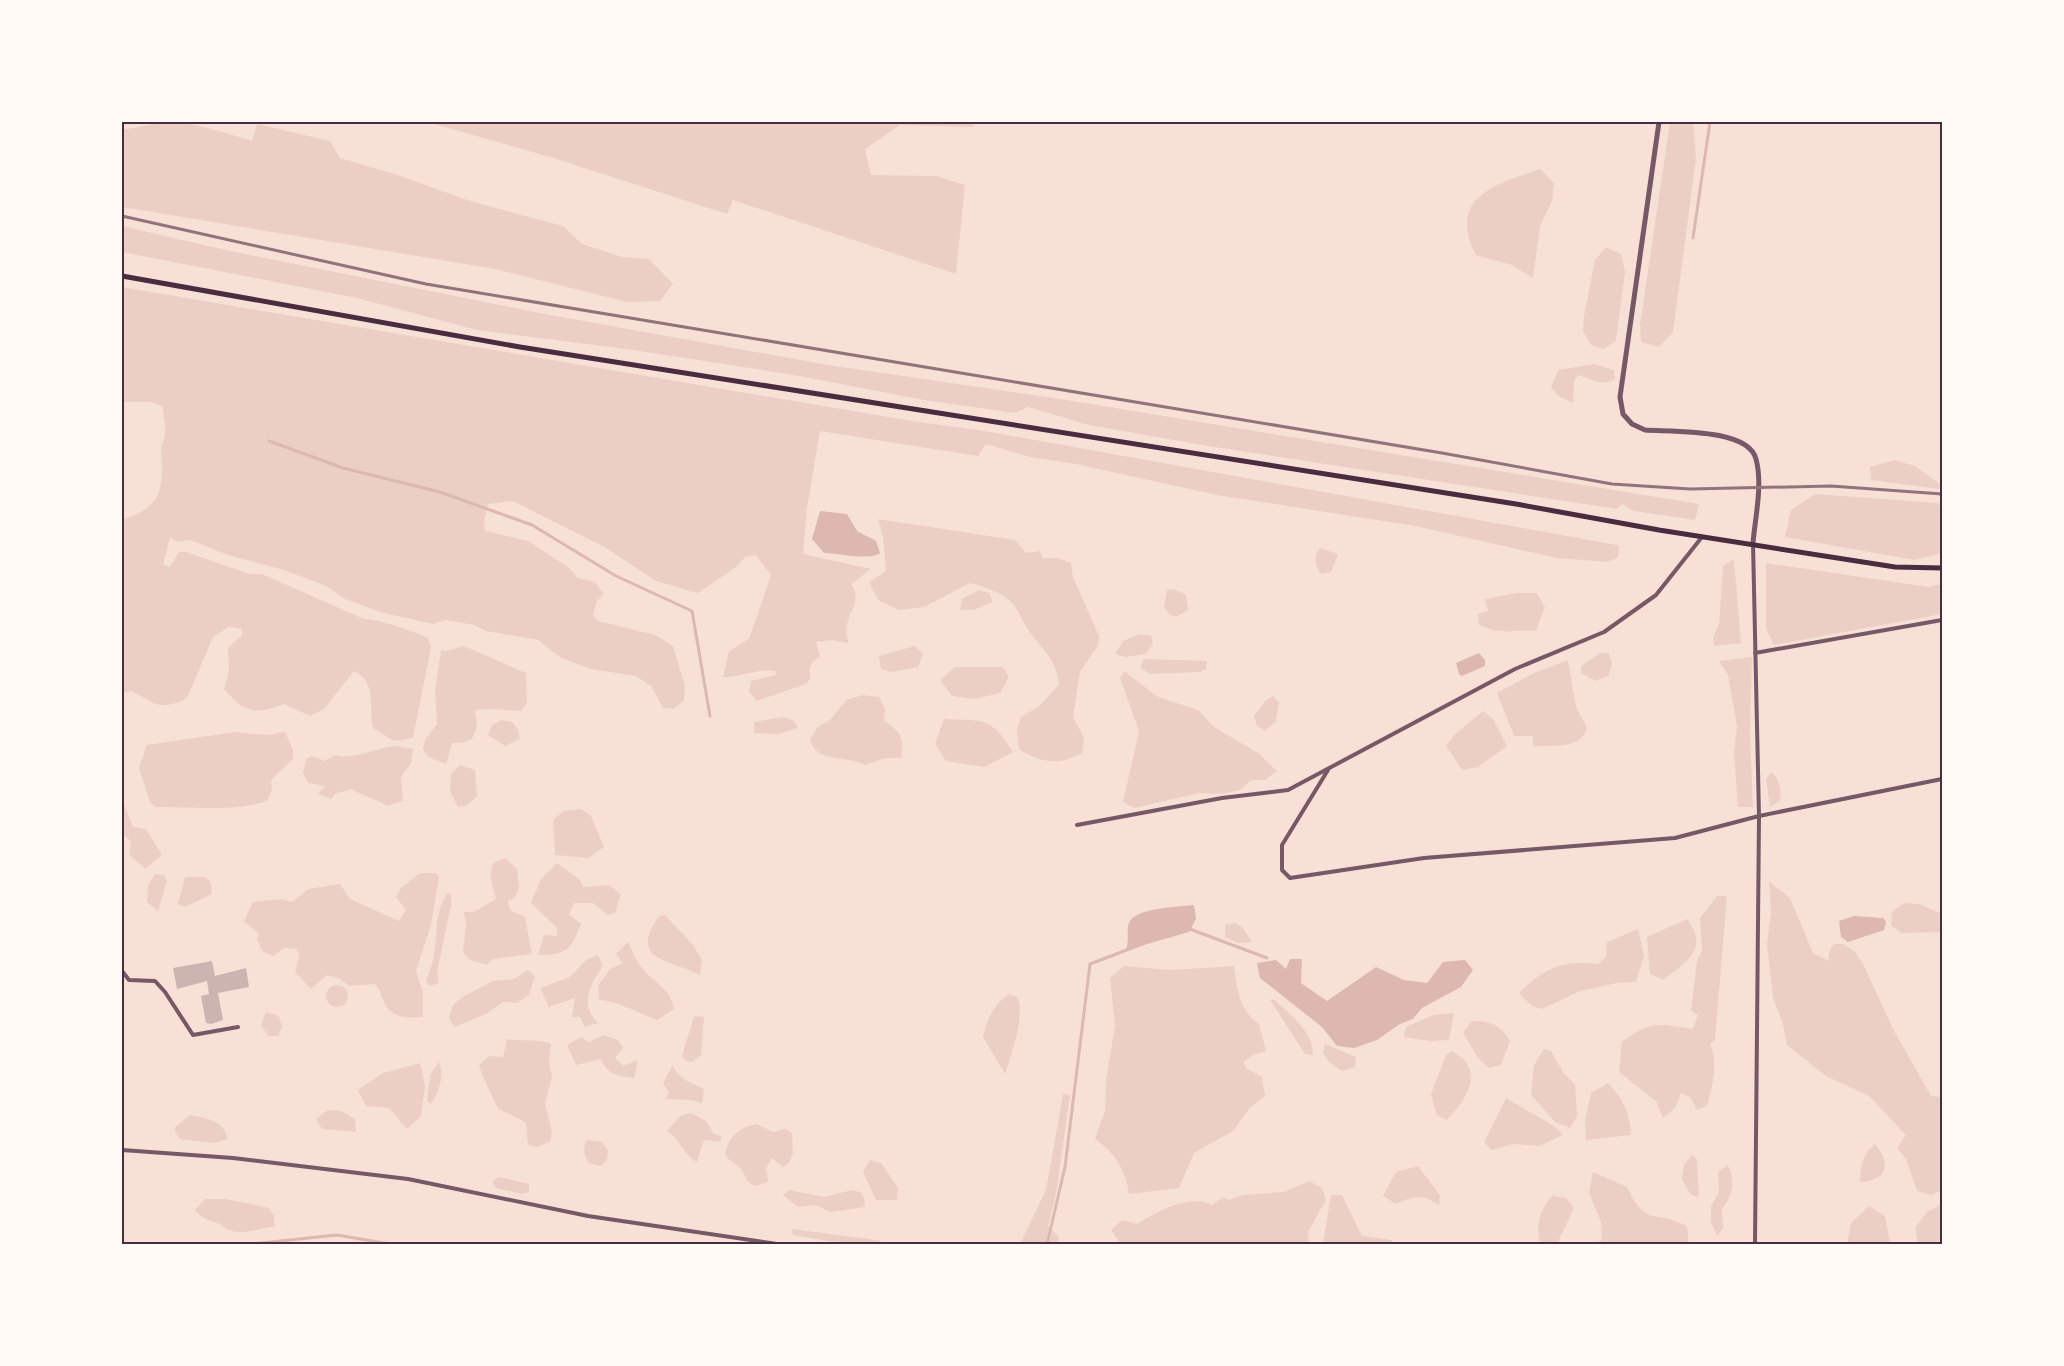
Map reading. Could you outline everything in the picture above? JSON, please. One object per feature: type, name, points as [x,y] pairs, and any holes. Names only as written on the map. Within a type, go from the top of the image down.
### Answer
[{"type":"main road","points":[[122,276],[531,349],[1516,504],[1702,537],[1753,543],[1895,567],[1942,568]]},
{"type":"street","points":[[1659,122],[1625,354],[1620,397],[1623,414],[1632,424],[1645,430],[1733,437],[1750,448],[1756,459],[1758,486],[1753,543],[1759,816],[1755,1245]]},
{"type":"street","points":[[1077,825],[1222,798],[1288,790],[1515,669],[1604,632],[1656,595],[1702,537]]},
{"type":"street","points":[[1755,653],[1942,620]]},
{"type":"street","points":[[1328,770],[1282,845],[1282,870],[1290,878],[1424,858],[1675,838],[1759,816],[1942,779]]},
{"type":"street","points":[[122,971],[129,980],[154,981],[165,992],[193,1035],[238,1027]]},
{"type":"street","points":[[122,1150],[233,1158],[408,1179],[588,1216],[777,1245]]},
{"type":"shaded area","points":[[164,122],[198,126],[252,141],[257,124],[330,141],[340,158],[398,175],[470,201],[563,226],[582,244],[622,257],[649,259],[673,284],[660,301],[627,302],[495,269],[122,207],[122,130]]},
{"type":"shaded area","points":[[427,122],[973,122],[974,127],[900,125],[865,149],[871,175],[936,176],[965,185],[956,274],[733,200],[727,214],[550,157]]},
{"type":"shaded area","points":[[1670,122],[1693,122],[1696,158],[1673,332],[1659,347],[1641,342],[1640,325]]},
{"type":"shaded area","points":[[1540,169],[1554,183],[1552,201],[1540,226],[1533,278],[1512,265],[1476,255],[1468,235],[1467,219],[1471,206],[1480,196],[1507,181]]},
{"type":"shaded area","points":[[122,226],[230,251],[545,314],[828,365],[1060,399],[1699,504],[1695,520],[1634,511],[1622,504],[1617,509],[1208,446],[1089,425],[1028,407],[1015,413],[924,400],[794,375],[633,350],[477,330],[357,298],[122,252]]},
{"type":"shaded area","points":[[1606,247],[1621,254],[1625,272],[1616,341],[1603,349],[1591,345],[1583,331],[1595,260]]},
{"type":"shaded area","points":[[122,287],[912,421],[985,431],[1612,544],[1619,546],[1618,557],[1608,562],[1557,558],[1415,526],[1217,495],[1076,464],[1030,457],[986,444],[978,456],[820,431],[807,508],[803,554],[871,569],[851,584],[855,592],[855,599],[847,625],[849,643],[832,640],[816,642],[820,657],[811,666],[811,678],[806,684],[756,701],[749,691],[751,681],[776,675],[775,671],[723,677],[729,651],[749,639],[771,575],[756,555],[745,557],[736,567],[698,593],[656,581],[606,548],[513,501],[488,504],[484,523],[485,531],[528,541],[568,567],[578,578],[595,582],[604,594],[597,601],[593,615],[598,621],[655,635],[673,646],[685,686],[684,700],[674,709],[663,708],[651,686],[636,676],[591,669],[561,658],[538,640],[486,631],[474,625],[446,620],[433,624],[380,612],[345,599],[326,586],[284,570],[228,555],[190,540],[178,542],[170,538],[163,564],[170,567],[179,552],[186,552],[250,574],[262,574],[364,619],[387,623],[428,638],[431,648],[413,738],[394,741],[373,728],[369,689],[362,676],[354,671],[324,709],[310,716],[284,704],[265,710],[251,710],[244,707],[224,689],[229,671],[228,648],[242,635],[242,629],[229,627],[213,637],[187,698],[171,704],[159,705],[132,691],[122,693],[122,520],[145,509],[157,496],[162,477],[161,449],[165,422],[162,406],[151,402],[122,402]]},
{"type":"shaded area","points":[[1594,364],[1614,370],[1615,379],[1601,382],[1578,375],[1574,381],[1573,403],[1560,397],[1551,387],[1558,370]]},
{"type":"shaded area","points":[[1894,460],[1915,466],[1940,484],[1939,489],[1871,480],[1870,467]]},
{"type":"shaded area","points":[[1815,494],[1938,503],[1942,510],[1942,553],[1914,560],[1785,537],[1791,510]]},
{"type":"shaded area","points":[[820,511],[847,514],[857,531],[876,541],[880,553],[862,557],[824,553],[812,539]]},
{"type":"shaded area","points":[[878,519],[1015,540],[1026,553],[1040,551],[1043,558],[1057,558],[1071,563],[1073,577],[1099,636],[1098,645],[1080,672],[1073,717],[1084,738],[1082,753],[1066,760],[1050,761],[1042,760],[1019,749],[1017,730],[1021,717],[1038,707],[1059,685],[1052,661],[1027,628],[1015,607],[1004,596],[970,583],[924,607],[899,610],[878,600],[869,582],[886,571],[883,537]]},
{"type":"shaded area","points":[[1320,548],[1338,554],[1331,572],[1321,574],[1317,567],[1316,558]]},
{"type":"shaded area","points":[[1734,559],[1741,643],[1714,646],[1713,638],[1719,624],[1723,566]]},
{"type":"shaded area","points":[[1766,563],[1929,587],[1942,584],[1942,614],[1774,645],[1766,629]]},
{"type":"shaded area","points":[[1174,589],[1186,595],[1188,610],[1176,617],[1169,614],[1164,607],[1167,590]]},
{"type":"shaded area","points":[[979,590],[989,593],[993,602],[974,610],[960,610],[962,599]]},
{"type":"shaded area","points":[[1517,593],[1537,593],[1545,607],[1536,631],[1501,631],[1479,625],[1478,614],[1488,611],[1485,599]]},
{"type":"shaded area","points":[[1140,634],[1151,636],[1153,644],[1146,654],[1125,657],[1115,654],[1123,641]]},
{"type":"shaded area","points":[[464,646],[526,673],[527,703],[521,711],[475,710],[477,726],[472,739],[462,743],[452,743],[446,764],[428,757],[423,749],[425,740],[437,724],[435,691],[441,650],[447,651]]},
{"type":"shaded area","points":[[915,646],[923,654],[918,667],[892,672],[881,669],[879,656]]},
{"type":"shaded area","points":[[1479,653],[1485,660],[1485,666],[1462,676],[1459,674],[1456,663]]},
{"type":"shaded area","points":[[1600,653],[1609,653],[1612,663],[1609,675],[1596,681],[1581,673],[1581,666]]},
{"type":"shaded area","points":[[1752,657],[1750,734],[1753,807],[1738,807],[1734,753],[1737,726],[1728,675],[1719,661]]},
{"type":"shaded area","points":[[1144,659],[1207,661],[1206,669],[1200,672],[1151,674],[1140,668]]},
{"type":"shaded area","points":[[1568,660],[1576,707],[1587,728],[1578,740],[1572,743],[1533,747],[1533,736],[1514,736],[1497,693],[1534,673]]},
{"type":"shaded area","points":[[955,667],[1003,667],[1009,677],[1000,693],[975,699],[952,696],[940,680]]},
{"type":"shaded area","points":[[1124,671],[1158,697],[1198,710],[1214,727],[1258,753],[1277,771],[1265,780],[1251,780],[1240,790],[1222,794],[1199,793],[1134,808],[1123,802],[1139,731],[1120,678]]},
{"type":"shaded area","points":[[863,695],[879,697],[885,709],[884,721],[898,732],[902,740],[901,758],[886,758],[864,765],[826,756],[814,748],[810,740],[817,728],[831,719],[846,700]]},
{"type":"shaded area","points":[[1273,696],[1279,702],[1276,721],[1265,731],[1257,726],[1254,716],[1265,701]]},
{"type":"shaded area","points":[[1483,711],[1493,719],[1507,746],[1478,767],[1462,770],[1446,746],[1455,734]]},
{"type":"shaded area","points":[[783,717],[794,721],[798,728],[779,734],[754,733],[754,722]]},
{"type":"shaded area","points":[[944,719],[977,721],[992,726],[1013,752],[984,767],[946,761],[935,744]]},
{"type":"shaded area","points":[[501,720],[512,722],[518,730],[520,739],[505,746],[488,735],[492,725]]},
{"type":"shaded area","points":[[235,732],[268,735],[285,732],[293,750],[293,759],[271,780],[272,789],[267,801],[240,807],[212,808],[155,807],[150,802],[139,768],[147,745]]},
{"type":"shaded area","points":[[395,746],[413,749],[411,763],[401,777],[403,801],[387,806],[351,789],[335,794],[331,799],[318,794],[325,786],[308,783],[303,773],[306,759],[312,756],[324,761],[335,755],[357,755]]},
{"type":"shaded area","points":[[460,765],[475,770],[477,796],[466,806],[458,807],[450,791],[451,774]]},
{"type":"shaded area","points":[[1771,772],[1780,785],[1781,793],[1780,801],[1770,807],[1766,779]]},
{"type":"shaded area","points":[[122,799],[133,827],[146,829],[162,855],[145,869],[129,854],[131,841],[122,834]]},
{"type":"shaded area","points":[[581,809],[591,816],[604,847],[588,858],[555,855],[553,820],[564,811]]},
{"type":"shaded area","points":[[505,858],[517,869],[519,888],[514,899],[508,900],[510,910],[525,917],[532,954],[493,959],[487,965],[470,960],[463,952],[466,926],[464,912],[474,912],[496,899],[490,876],[493,863]]},
{"type":"shaded area","points":[[557,863],[580,880],[583,887],[609,885],[621,894],[615,913],[608,915],[593,903],[574,903],[569,914],[581,924],[571,945],[556,954],[538,955],[544,935],[557,936],[557,928],[531,903],[541,879]]},
{"type":"shaded area","points":[[420,873],[436,873],[439,877],[431,925],[416,971],[423,992],[423,1017],[405,1017],[390,1011],[374,984],[349,986],[340,979],[327,975],[311,989],[295,972],[299,957],[297,949],[284,948],[273,956],[262,951],[257,939],[259,934],[244,921],[253,902],[281,899],[292,902],[308,889],[340,884],[350,899],[399,921],[406,910],[396,897],[401,888]]},
{"type":"shaded area","points":[[155,874],[164,875],[167,881],[158,911],[147,902],[148,886]]},
{"type":"shaded area","points":[[185,877],[205,877],[210,881],[212,894],[185,907],[178,904]]},
{"type":"shaded area","points":[[1769,881],[1790,898],[1813,953],[1829,961],[1829,952],[1834,944],[1843,944],[1855,952],[1863,964],[1894,1031],[1931,1096],[1942,1097],[1942,1190],[1931,1195],[1917,1191],[1906,1159],[1897,1148],[1906,1135],[1869,1096],[1826,1076],[1787,1045],[1783,1024],[1773,998],[1767,944],[1771,911]]},
{"type":"shaded area","points":[[447,894],[451,894],[451,905],[437,972],[439,983],[430,986],[426,981],[431,968],[438,916]]},
{"type":"shaded area","points":[[1717,896],[1727,896],[1715,1040],[1710,1044],[1714,1059],[1711,1091],[1707,1106],[1697,1110],[1690,1097],[1681,1093],[1675,1108],[1663,1118],[1656,1101],[1619,1072],[1622,1042],[1641,1030],[1656,1025],[1693,1029],[1698,1015],[1691,1011],[1697,961],[1702,950],[1700,918]]},
{"type":"shaded area","points":[[1904,903],[1919,904],[1942,914],[1942,932],[1901,933],[1891,925],[1892,912]]},
{"type":"shaded area","points":[[1194,905],[1196,919],[1189,932],[1126,950],[1128,926],[1137,915],[1156,909]]},
{"type":"shaded area","points":[[665,915],[693,945],[702,960],[700,975],[665,961],[650,950],[648,942],[650,931],[659,916]]},
{"type":"shaded area","points":[[1854,916],[1883,918],[1886,922],[1884,930],[1848,942],[1841,937],[1839,921]]},
{"type":"shaded area","points":[[1687,919],[1694,930],[1696,939],[1696,947],[1692,954],[1687,961],[1663,980],[1650,974],[1647,937]]},
{"type":"shaded area","points":[[1235,923],[1243,928],[1252,942],[1238,943],[1225,937],[1225,925]]},
{"type":"shaded area","points":[[1638,929],[1644,956],[1636,982],[1617,983],[1580,991],[1542,1009],[1532,1006],[1519,993],[1537,977],[1554,968],[1574,963],[1598,964],[1606,957],[1607,942]]},
{"type":"shaded area","points":[[628,942],[640,965],[665,990],[672,1001],[674,1009],[657,1020],[621,1005],[599,1000],[598,986],[610,969],[623,963],[616,954]]},
{"type":"shaded area","points":[[598,955],[603,966],[588,994],[588,1002],[592,1016],[598,1023],[585,1027],[580,1017],[572,1017],[575,998],[549,1007],[540,988],[570,977],[586,960]]},
{"type":"shaded area","points":[[1290,959],[1302,959],[1301,983],[1327,1001],[1376,967],[1404,980],[1427,983],[1443,962],[1465,960],[1473,970],[1461,987],[1422,1008],[1413,1019],[1400,1024],[1377,1040],[1354,1048],[1337,1046],[1322,1027],[1260,978],[1257,963],[1276,960],[1286,969]]},
{"type":"shaded area","points":[[1124,966],[1170,970],[1234,966],[1243,1006],[1259,1024],[1266,1051],[1253,1055],[1243,1062],[1247,1069],[1262,1077],[1265,1096],[1249,1109],[1233,1131],[1194,1153],[1179,1188],[1129,1194],[1125,1177],[1118,1163],[1095,1139],[1105,1111],[1106,1080],[1115,1026],[1110,978]]},
{"type":"shaded area","points":[[528,970],[535,976],[529,995],[517,1003],[503,1002],[486,1014],[454,1027],[449,1018],[453,1005],[464,996],[493,981],[514,979]]},
{"type":"shaded area","points":[[337,985],[345,988],[348,996],[345,1004],[337,1007],[329,1004],[326,996],[329,988]]},
{"type":"shaded area","points":[[1009,994],[1017,997],[1020,1014],[1017,1035],[1005,1074],[983,1037],[992,1013]]},
{"type":"shaded area","points":[[1270,1000],[1275,1000],[1300,1024],[1310,1039],[1313,1055],[1305,1054]]},
{"type":"shaded area","points":[[266,1012],[279,1016],[282,1027],[278,1036],[268,1036],[261,1025]]},
{"type":"shaded area","points":[[1454,1013],[1449,1040],[1430,1041],[1404,1037],[1406,1027],[1433,1015]]},
{"type":"shaded area","points":[[694,1016],[704,1017],[701,1055],[693,1062],[686,1061],[682,1056]]},
{"type":"shaded area","points":[[1472,1021],[1495,1025],[1507,1036],[1510,1041],[1501,1065],[1489,1068],[1478,1058],[1463,1033]]},
{"type":"shaded area","points":[[603,1035],[618,1040],[623,1048],[615,1058],[623,1066],[638,1060],[634,1078],[610,1072],[601,1059],[576,1065],[567,1045],[581,1037],[589,1042]]},
{"type":"shaded area","points":[[507,1039],[551,1044],[549,1062],[552,1077],[545,1103],[552,1132],[550,1141],[538,1147],[528,1145],[526,1123],[499,1109],[479,1065],[489,1056],[503,1057]]},
{"type":"shaded area","points":[[1325,1044],[1356,1057],[1355,1067],[1342,1071],[1329,1062],[1323,1053]]},
{"type":"shaded area","points":[[1544,1049],[1551,1051],[1563,1072],[1575,1085],[1577,1116],[1570,1128],[1555,1122],[1531,1095],[1534,1065]]},
{"type":"shaded area","points":[[1453,1051],[1466,1062],[1471,1079],[1466,1094],[1447,1120],[1437,1115],[1431,1094],[1446,1055]]},
{"type":"shaded area","points":[[439,1062],[440,1083],[431,1104],[427,1101],[430,1075]]},
{"type":"shaded area","points":[[420,1063],[425,1086],[421,1116],[407,1129],[389,1108],[366,1106],[358,1090],[383,1073]]},
{"type":"shaded area","points":[[673,1065],[678,1074],[704,1089],[702,1104],[692,1100],[664,1099],[669,1094],[663,1083]]},
{"type":"shaded area","points":[[1608,1083],[1625,1107],[1631,1135],[1586,1140],[1585,1119],[1591,1093]]},
{"type":"shaded area","points":[[1063,1094],[1070,1095],[1056,1194],[1048,1226],[1059,1237],[1057,1244],[1020,1244],[1046,1190]]},
{"type":"shaded area","points":[[1506,1098],[1554,1126],[1563,1135],[1539,1146],[1513,1144],[1491,1150],[1484,1142]]},
{"type":"shaded area","points":[[328,1110],[341,1111],[355,1119],[356,1132],[322,1129],[316,1119]]},
{"type":"shaded area","points":[[691,1113],[706,1121],[714,1134],[721,1136],[721,1142],[704,1140],[697,1162],[667,1131],[680,1116]]},
{"type":"shaded area","points":[[190,1115],[209,1119],[219,1124],[228,1139],[213,1143],[179,1139],[174,1128]]},
{"type":"shaded area","points":[[756,1124],[773,1132],[785,1129],[792,1133],[793,1153],[789,1163],[783,1167],[772,1158],[766,1169],[768,1182],[756,1186],[747,1180],[740,1168],[725,1154],[735,1134]]},
{"type":"shaded area","points":[[587,1140],[602,1142],[608,1150],[607,1160],[601,1166],[589,1163],[587,1160],[584,1149]]},
{"type":"shaded area","points":[[1875,1144],[1884,1158],[1884,1170],[1876,1178],[1860,1182],[1863,1161]]},
{"type":"shaded area","points":[[1692,1155],[1697,1159],[1699,1197],[1691,1195],[1682,1180],[1684,1165]]},
{"type":"shaded area","points":[[870,1160],[881,1163],[898,1188],[897,1200],[876,1200],[863,1172]]},
{"type":"shaded area","points":[[1728,1165],[1732,1177],[1732,1188],[1722,1209],[1723,1228],[1717,1236],[1711,1222],[1711,1206],[1719,1192],[1718,1172]]},
{"type":"shaded area","points":[[1418,1166],[1440,1195],[1439,1205],[1418,1197],[1396,1204],[1383,1196],[1396,1172]]},
{"type":"shaded area","points":[[1593,1172],[1627,1187],[1634,1200],[1646,1213],[1687,1226],[1689,1244],[1592,1244],[1602,1240],[1601,1222],[1589,1193]]},
{"type":"shaded area","points":[[499,1177],[529,1184],[529,1192],[522,1194],[496,1188],[492,1181]]},
{"type":"shaded area","points":[[1309,1181],[1322,1188],[1326,1200],[1308,1232],[1309,1244],[1121,1244],[1111,1230],[1122,1220],[1137,1224],[1154,1214],[1184,1203],[1194,1201],[1212,1205],[1223,1197],[1228,1200],[1243,1195],[1284,1192]]},
{"type":"shaded area","points":[[789,1190],[824,1197],[852,1190],[860,1192],[864,1198],[865,1207],[831,1212],[815,1205],[798,1207],[783,1195]]},
{"type":"shaded area","points":[[1331,1195],[1342,1195],[1362,1236],[1392,1240],[1393,1244],[1323,1244]]},
{"type":"shaded area","points":[[1552,1196],[1566,1198],[1574,1208],[1557,1244],[1540,1244],[1538,1231],[1540,1218]]},
{"type":"shaded area","points":[[205,1199],[226,1199],[269,1208],[274,1216],[275,1227],[242,1232],[230,1230],[204,1218],[195,1210]]},
{"type":"shaded area","points":[[1942,1204],[1942,1244],[1918,1244],[1915,1228],[1927,1212]]},
{"type":"shaded area","points":[[1869,1206],[1885,1216],[1890,1244],[1847,1244],[1851,1223]]},
{"type":"shaded area","points":[[792,1229],[877,1240],[889,1244],[846,1244],[793,1235]]},
{"type":"building","points":[[212,961],[215,976],[246,968],[249,987],[218,993],[223,1020],[211,1024],[206,1023],[201,996],[209,994],[207,981],[177,989],[173,968]]},
{"type":"waterway","points":[[1693,238],[1710,122]]},
{"type":"waterway","points":[[269,441],[343,468],[440,492],[532,525],[616,576],[692,611],[710,716]]},
{"type":"waterway","points":[[1187,928],[1267,958]]},
{"type":"waterway","points":[[1047,1244],[1065,1167],[1090,964],[1145,943]]},
{"type":"waterway","points":[[252,1244],[337,1235],[390,1244]]},
{"type":"railway","points":[[122,216],[426,284],[1442,453],[1612,484],[1690,489],[1831,486],[1942,494]]}]
